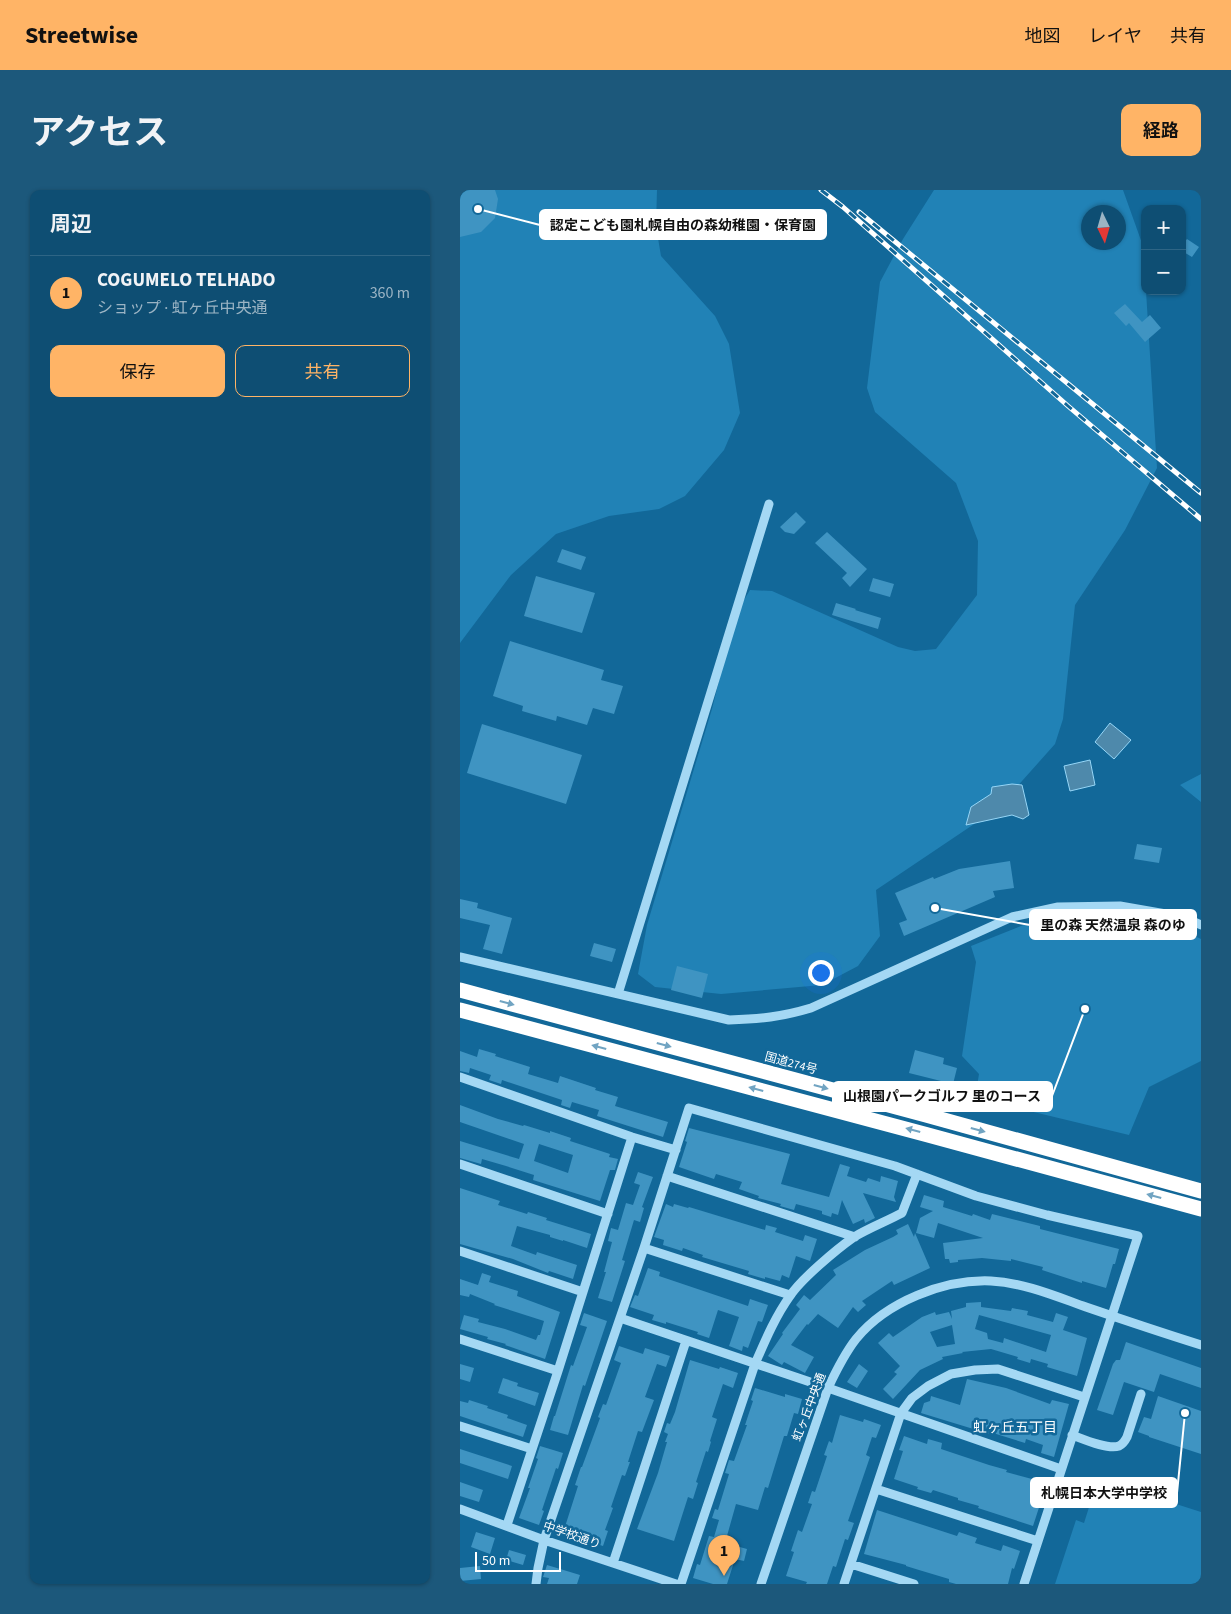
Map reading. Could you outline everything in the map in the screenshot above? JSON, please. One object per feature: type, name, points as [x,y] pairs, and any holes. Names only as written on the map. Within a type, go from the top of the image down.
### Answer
[{"type":"highway","name":"国道274号","points":[[460,990],[916,1112],[1201,1191]]},
{"type":"highway","points":[[460,1010],[1201,1209]]},
{"type":"street","points":[[618,994],[769,504]]},
{"type":"street","points":[[460,957],[729,1020],[766,1019],[811,1008],[1012,917],[1058,908],[1120,906],[1183,917],[1201,925]]},
{"type":"street","points":[[460,1077],[632,1137],[676,1150]]},
{"type":"street","points":[[536,1584],[544,1540],[644,1248],[689,1108],[896,1166],[985,1198],[1047,1215],[1138,1236],[1024,1584]]},
{"type":"street","points":[[507,1526],[632,1137]]},
{"type":"street","points":[[460,1164],[608,1214]]},
{"type":"street","points":[[681,1584],[755,1364],[769,1330],[790,1295],[806,1279],[855,1237],[902,1214],[917,1174]]},
{"type":"street","points":[[667,1176],[855,1237]]},
{"type":"street","points":[[644,1248],[790,1295]]},
{"type":"street","points":[[460,1251],[583,1292]]},
{"type":"street","name":"虹ヶ丘中央通","points":[[761,1584],[828,1388],[836,1370],[857,1339],[878,1319],[905,1301],[930,1290],[954,1284],[990,1281],[1023,1285],[1201,1345]]},
{"type":"street","points":[[620,1318],[1061,1469]]},
{"type":"street","points":[[460,1338],[558,1372]]},
{"type":"street","points":[[613,1562],[686,1341]]},
{"type":"street","points":[[844,1584],[901,1413],[912,1398],[928,1386],[951,1374],[998,1369],[1084,1397]]},
{"type":"street","points":[[1072,1435],[1108,1446],[1117,1446],[1123,1443],[1127,1437],[1141,1394]]},
{"type":"street","points":[[460,1426],[532,1449]]},
{"type":"street","points":[[876,1489],[1038,1541]]},
{"type":"street","name":"中学校通り","points":[[460,1509],[544,1540],[676,1584]]},
{"type":"street","points":[[851,1564],[914,1584]]},
{"type":"shaded area","points":[[460,190],[657,190],[656,226],[661,256],[715,316],[729,344],[740,413],[724,450],[685,496],[659,509],[609,516],[556,534],[511,575],[460,643]]},
{"type":"shaded area","points":[[934,190],[1123,190],[1141,240],[1141,295],[1146,295],[1157,468],[1125,530],[1075,605],[1063,719],[1055,744],[998,808],[876,890],[880,936],[858,966],[822,985],[721,994],[655,987],[638,974],[647,925],[712,709],[736,613],[750,590],[772,591],[898,647],[915,651],[936,649],[977,595],[978,541],[956,483],[875,412],[867,388],[880,282],[903,239]]},
{"type":"shaded area","points":[[1110,723],[1131,740],[1114,759],[1095,742]]},
{"type":"shaded area","points":[[1090,760],[1095,785],[1070,791],[1064,766]]},
{"type":"shaded area","points":[[1201,774],[1201,802],[1180,785]]},
{"type":"shaded area","points":[[1012,784],[1022,785],[1029,815],[1023,819],[1012,815],[966,825],[971,807],[991,794],[992,787]]},
{"type":"shaded area","points":[[1118,919],[1186,932],[1201,939],[1201,1061],[1149,1087],[1129,1135],[975,1098],[979,1074],[962,1056],[976,962],[971,946],[1026,924]]},
{"type":"shaded area","points":[[1098,1479],[1201,1512],[1201,1584],[1055,1584],[1076,1520],[1084,1523]]},
{"type":"building","points":[[460,190],[495,190],[498,199],[495,218],[481,232],[460,237]]},
{"type":"building","points":[[1187,239],[1199,247],[1192,257],[1186,253]]},
{"type":"building","points":[[1125,304],[1142,322],[1150,315],[1161,328],[1145,342],[1129,323],[1126,326],[1114,313]]},
{"type":"building","points":[[796,512],[806,522],[794,534],[785,532],[780,527]]},
{"type":"building","points":[[827,532],[867,569],[850,587],[842,578],[847,573],[815,543]]},
{"type":"building","points":[[562,549],[586,557],[581,570],[557,562]]},
{"type":"building","points":[[536,576],[595,593],[582,633],[524,616]]},
{"type":"building","points":[[873,578],[894,584],[890,597],[869,591]]},
{"type":"building","points":[[836,603],[881,618],[878,629],[832,615]]},
{"type":"building","points":[[510,641],[604,670],[601,680],[623,686],[614,714],[593,708],[587,725],[557,716],[556,721],[522,711],[523,706],[493,696]]},
{"type":"building","points":[[482,724],[582,755],[566,804],[467,773]]},
{"type":"building","points":[[1137,844],[1162,848],[1159,863],[1134,859]]},
{"type":"building","points":[[1010,861],[1014,888],[993,891],[995,897],[904,936],[899,923],[907,920],[895,893],[933,877],[934,879],[959,869]]},
{"type":"building","points":[[460,899],[478,903],[477,908],[512,918],[502,954],[483,949],[490,925],[460,918]]},
{"type":"building","points":[[594,943],[616,949],[612,962],[590,956]]},
{"type":"building","points":[[677,966],[708,974],[702,998],[671,990]]},
{"type":"building","points":[[479,1049],[530,1067],[528,1074],[558,1083],[560,1076],[618,1097],[615,1106],[668,1122],[663,1137],[597,1116],[599,1110],[572,1102],[570,1108],[561,1105],[562,1100],[502,1080],[501,1084],[489,1080],[491,1075],[470,1068],[469,1073],[460,1071],[460,1051],[477,1057]]},
{"type":"building","points":[[915,1050],[944,1058],[943,1064],[957,1068],[953,1084],[909,1073]]},
{"type":"building","points":[[460,1105],[498,1119],[571,1138],[570,1141],[610,1154],[609,1157],[618,1159],[615,1170],[610,1170],[600,1201],[533,1180],[534,1175],[506,1166],[482,1159],[481,1164],[460,1158],[460,1141],[519,1159],[524,1144],[460,1122]],"holes":[[[539,1144],[573,1155],[568,1173],[534,1161]]]},
{"type":"building","points":[[689,1128],[790,1154],[781,1184],[829,1197],[840,1164],[850,1167],[847,1176],[866,1182],[868,1178],[880,1182],[881,1176],[898,1181],[894,1197],[896,1202],[863,1193],[875,1218],[865,1223],[864,1219],[853,1224],[842,1200],[838,1215],[832,1213],[831,1217],[822,1214],[822,1211],[796,1204],[794,1210],[780,1206],[781,1204],[758,1198],[759,1196],[739,1189],[742,1182],[716,1174],[714,1179],[679,1167],[687,1142],[685,1141]]},
{"type":"building","points":[[638,1172],[653,1177],[642,1207],[644,1208],[640,1222],[634,1220],[622,1260],[625,1261],[612,1302],[598,1298],[612,1242],[608,1241],[611,1228],[618,1230],[626,1203],[633,1205],[640,1185],[634,1183]]},
{"type":"building","points":[[460,1188],[500,1201],[498,1205],[527,1214],[528,1212],[547,1218],[546,1220],[591,1234],[587,1248],[517,1226],[511,1246],[536,1255],[537,1252],[577,1265],[573,1279],[549,1271],[548,1273],[513,1259],[460,1244]]},
{"type":"building","points":[[924,1195],[944,1201],[943,1207],[972,1216],[973,1214],[990,1220],[992,1214],[1040,1226],[1040,1229],[1119,1249],[1106,1288],[1082,1281],[1082,1283],[1042,1270],[1043,1267],[1011,1259],[1011,1261],[982,1258],[958,1260],[958,1262],[950,1263],[949,1259],[945,1259],[943,1243],[983,1238],[938,1223],[934,1238],[916,1233],[920,1218],[933,1211],[920,1207]]},
{"type":"building","points":[[666,1204],[673,1207],[674,1204],[689,1207],[765,1230],[766,1225],[777,1228],[775,1232],[803,1241],[805,1235],[817,1239],[810,1261],[796,1256],[789,1278],[782,1275],[780,1281],[765,1277],[765,1279],[748,1274],[749,1271],[702,1257],[703,1255],[683,1248],[682,1251],[663,1245],[664,1240],[654,1237]]},
{"type":"building","points":[[908,1224],[914,1237],[915,1233],[930,1268],[894,1285],[892,1281],[862,1301],[866,1305],[858,1312],[853,1307],[838,1328],[818,1314],[807,1324],[791,1345],[814,1357],[805,1373],[784,1362],[782,1365],[768,1356],[800,1309],[796,1305],[804,1295],[810,1300],[836,1275],[833,1270],[865,1250],[898,1234],[896,1230]]},
{"type":"building","points":[[648,1268],[660,1272],[659,1276],[748,1306],[750,1299],[768,1305],[762,1322],[758,1321],[748,1348],[743,1346],[742,1351],[729,1346],[739,1317],[718,1310],[709,1338],[697,1334],[698,1332],[666,1322],[666,1324],[652,1320],[654,1315],[630,1307],[635,1295],[638,1296]]},
{"type":"building","points":[[482,1273],[491,1276],[489,1282],[518,1291],[517,1296],[560,1312],[545,1359],[487,1339],[488,1337],[460,1329],[464,1315],[479,1319],[478,1322],[536,1340],[538,1335],[540,1335],[544,1321],[494,1305],[470,1294],[469,1297],[460,1295],[460,1279],[478,1285]]},
{"type":"building","points":[[981,1302],[981,1307],[1011,1311],[1012,1308],[1028,1311],[1027,1315],[1053,1322],[1056,1313],[1068,1317],[1063,1330],[1087,1338],[1077,1376],[1047,1367],[1048,1364],[1031,1359],[1030,1363],[1017,1359],[1018,1357],[991,1349],[962,1352],[942,1357],[943,1359],[920,1370],[893,1399],[883,1389],[897,1374],[894,1372],[900,1366],[878,1343],[889,1333],[893,1337],[922,1317],[935,1312],[936,1315],[949,1312],[952,1319],[951,1311],[966,1307],[966,1303]],"holes":[[[979,1315],[1051,1335],[1046,1352],[1004,1338],[1003,1343],[988,1339],[987,1333],[975,1329]],[[952,1325],[955,1344],[937,1347],[930,1332]]]},
{"type":"building","points":[[584,1313],[607,1321],[585,1386],[583,1385],[568,1435],[550,1430],[571,1365],[573,1366],[587,1327],[580,1325]]},
{"type":"building","points":[[1126,1342],[1201,1368],[1201,1388],[1160,1374],[1154,1392],[1124,1382],[1113,1415],[1097,1410],[1113,1364],[1116,1360],[1120,1360]]},
{"type":"building","points":[[619,1346],[643,1354],[645,1348],[670,1356],[666,1367],[657,1364],[645,1397],[654,1400],[642,1432],[638,1431],[625,1476],[622,1475],[611,1507],[613,1508],[605,1530],[608,1531],[603,1546],[563,1533],[578,1486],[575,1485],[600,1418],[598,1417],[603,1404],[606,1405],[621,1363],[614,1360]]},
{"type":"building","points":[[690,1360],[738,1373],[733,1388],[723,1384],[712,1417],[717,1419],[708,1452],[706,1451],[696,1482],[698,1483],[693,1499],[688,1497],[674,1541],[637,1529],[658,1473],[667,1442],[665,1442],[668,1434],[664,1432],[667,1423],[670,1424],[675,1412]]},
{"type":"building","points":[[460,1364],[474,1368],[470,1382],[460,1379]]},
{"type":"building","points":[[859,1364],[868,1371],[857,1388],[847,1382]]},
{"type":"building","points":[[503,1378],[518,1383],[517,1386],[539,1393],[535,1406],[498,1393]]},
{"type":"building","points":[[967,1379],[1006,1388],[1050,1404],[1052,1400],[1069,1404],[1054,1457],[1041,1453],[1043,1445],[1026,1439],[1025,1443],[921,1413],[924,1403],[930,1401],[931,1396],[960,1405]]},
{"type":"building","points":[[755,1388],[785,1397],[785,1394],[802,1399],[798,1414],[794,1413],[787,1436],[784,1436],[768,1488],[765,1487],[758,1510],[736,1504],[725,1543],[747,1549],[744,1561],[735,1559],[727,1584],[713,1584],[693,1578],[697,1564],[700,1565],[709,1536],[714,1537],[719,1520],[712,1518],[715,1509],[718,1510],[729,1474],[725,1473],[729,1460],[734,1461],[747,1425],[745,1425]]},
{"type":"building","points":[[1158,1396],[1201,1411],[1201,1454],[1138,1432],[1144,1417],[1151,1419]]},
{"type":"building","points":[[469,1400],[488,1406],[487,1408],[508,1415],[507,1418],[527,1425],[523,1437],[460,1416],[460,1401],[468,1403]]},
{"type":"building","points":[[840,1415],[863,1422],[864,1419],[881,1425],[876,1438],[872,1437],[866,1455],[870,1457],[848,1521],[854,1523],[848,1540],[845,1539],[836,1567],[833,1566],[827,1584],[806,1584],[807,1582],[786,1576],[794,1552],[791,1551],[798,1530],[802,1532],[812,1504],[808,1503],[812,1491],[815,1492],[827,1456],[824,1455],[829,1441],[832,1443]]},
{"type":"building","points":[[904,1436],[927,1444],[928,1439],[942,1443],[941,1449],[1007,1470],[1006,1472],[1047,1483],[1033,1526],[978,1508],[979,1506],[958,1500],[958,1498],[933,1490],[931,1493],[917,1489],[918,1487],[894,1479],[903,1451],[899,1450]]},
{"type":"building","points":[[540,1446],[563,1453],[542,1510],[544,1511],[539,1525],[519,1518],[530,1488],[528,1488],[538,1459],[536,1458]]},
{"type":"building","points":[[460,1449],[512,1466],[508,1479],[460,1463]]},
{"type":"building","points":[[460,1482],[483,1490],[479,1502],[460,1496]]},
{"type":"building","points":[[877,1510],[957,1536],[959,1532],[977,1538],[975,1543],[1001,1551],[1003,1545],[1020,1551],[1014,1569],[1012,1568],[1008,1584],[956,1584],[949,1582],[949,1579],[864,1554]]},
{"type":"building","points":[[476,1532],[495,1538],[490,1554],[471,1547]]},
{"type":"building","points":[[509,1550],[526,1555],[523,1565],[506,1560]]},
{"type":"building","points":[[547,1565],[580,1575],[577,1584],[547,1584],[549,1578],[543,1577]]},
{"type":"building","points":[[480,1566],[481,1579],[460,1581],[460,1568]]},
{"type":"railway","points":[[821,190],[843,207],[1068,406],[1201,519]]},
{"type":"railway","points":[[859,212],[1201,493]]},
{"type":"place","name":"認定こども園札幌自由の森幼稚園・保育園","points":[[478,209]]},
{"type":"place","name":"里の森 天然温泉 森のゆ","points":[[935,908]]},
{"type":"place","name":"山根園パークゴルフ 里のコース","points":[[1085,1009]]},
{"type":"place","name":"札幌日本大学中学校","points":[[1185,1413]]},
{"type":"place","name":"COGUMELO TELHADO","points":[[724,1576]]},
{"type":"district","name":"虹ヶ丘五丁目","points":[[1015,1427]]}]
